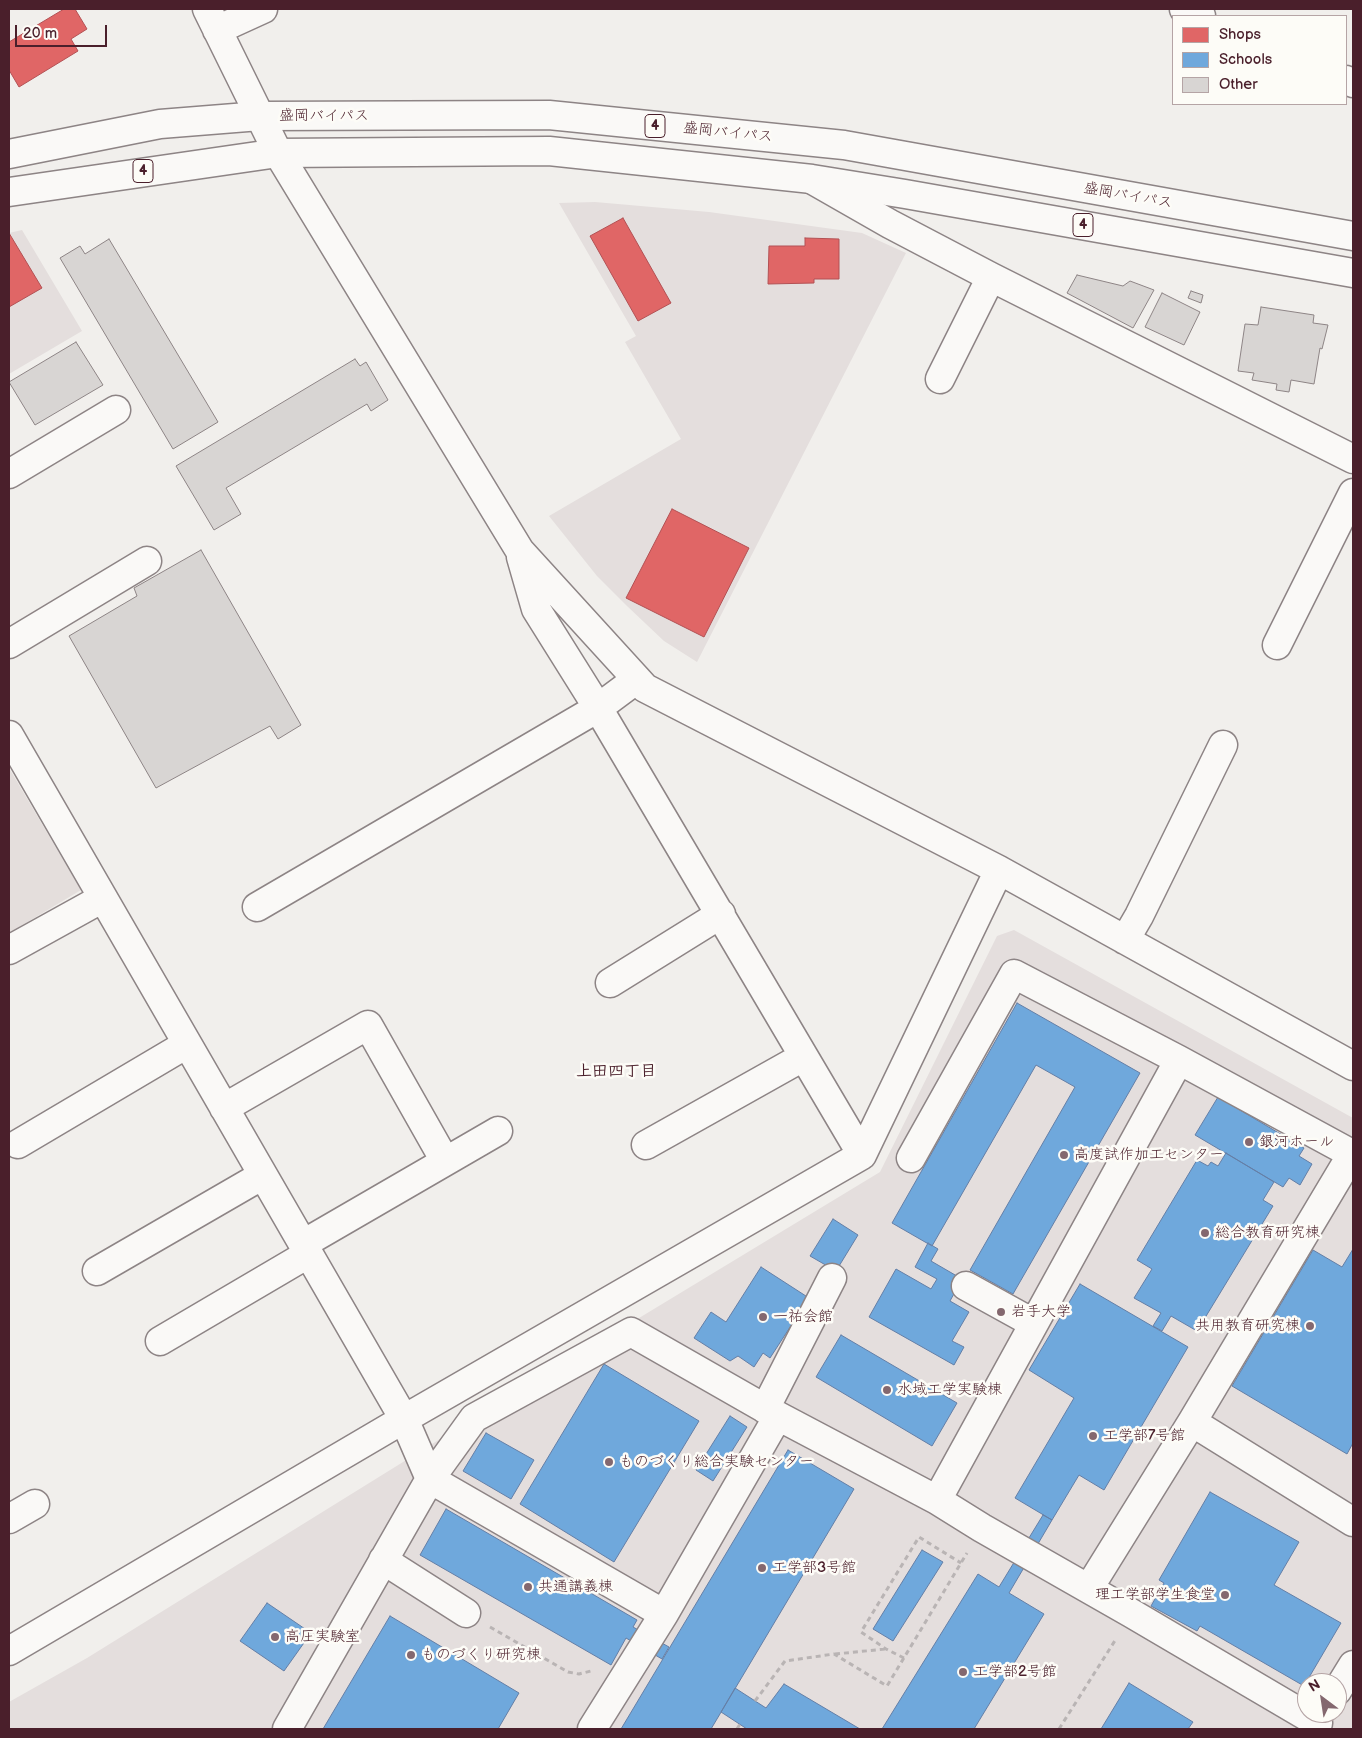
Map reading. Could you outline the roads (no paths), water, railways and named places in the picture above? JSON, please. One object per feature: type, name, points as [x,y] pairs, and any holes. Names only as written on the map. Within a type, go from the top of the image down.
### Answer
[{"type":"main road","points":[[263,9],[212,19],[278,153],[520,551],[645,688],[999,870],[1353,1066]]},
{"type":"main road","points":[[1184,9],[1199,15]]},
{"type":"main road","name":"盛岡バイパス","points":[[9,154],[160,124],[260,116],[549,115],[844,145],[1353,236]]},
{"type":"main road","name":"4","points":[[9,192],[278,153],[549,151],[812,179],[924,197],[1353,274]]},
{"type":"main road","points":[[812,179],[890,224],[991,277],[1353,459]]},
{"type":"main road","points":[[940,378],[991,277]]},
{"type":"main road","points":[[9,474],[116,410]]},
{"type":"main road","points":[[1276,645],[1353,493]]},
{"type":"main road","points":[[520,551],[536,608],[721,914],[803,1057],[862,1154]]},
{"type":"main road","points":[[9,644],[147,561]]},
{"type":"main road","points":[[257,907],[598,708],[638,679]]},
{"type":"main road","points":[[9,735],[404,1418],[430,1478],[664,1614]]},
{"type":"main road","points":[[1125,940],[1139,916],[1223,745]]},
{"type":"main road","points":[[9,1651],[404,1418],[862,1154],[999,870]]},
{"type":"main road","points":[[9,950],[103,898]]},
{"type":"main road","points":[[610,983],[721,914]]},
{"type":"main road","points":[[911,1158],[1014,974],[1179,1060],[1352,1154],[1192,1422],[1088,1588]]},
{"type":"main road","points":[[224,1108],[368,1025],[445,1161]]},
{"type":"main road","points":[[18,1144],[187,1044]]},
{"type":"main road","points":[[646,1144],[803,1057]]},
{"type":"main road","points":[[937,1500],[1179,1060]]},
{"type":"main road","points":[[160,1341],[445,1161],[498,1131]]},
{"type":"main road","points":[[97,1271],[263,1175]]},
{"type":"main road","points":[[592,1729],[664,1614],[771,1412],[832,1278]]},
{"type":"main road","points":[[966,1286],[1033,1323]]},
{"type":"main road","points":[[287,1729],[430,1478],[474,1418],[631,1332],[771,1412],[937,1500],[982,1528],[1297,1710]]},
{"type":"main road","points":[[1192,1422],[1353,1522]]},
{"type":"main road","points":[[9,1519],[35,1504]]},
{"type":"main road","points":[[383,1560],[466,1612]]},
{"type":"place","name":"銀河ホール","points":[[1249,1142]]},
{"type":"place","name":"高度試作加工センター","points":[[1064,1155]]},
{"type":"place","name":"総合教育研究棟","points":[[1205,1233]]},
{"type":"place","name":"岩手大学","points":[[1001,1312]]},
{"type":"place","name":"一祐会館","points":[[763,1317]]},
{"type":"place","name":"共用教育研究棟","points":[[1310,1326]]},
{"type":"place","name":"水域工学実験棟","points":[[887,1390]]},
{"type":"place","name":"工学部7号館","points":[[1093,1436]]},
{"type":"place","name":"ものづくり総合実験センター","points":[[609,1462]]},
{"type":"place","name":"工学部3号館","points":[[762,1568]]},
{"type":"place","name":"共通講義棟","points":[[528,1587]]},
{"type":"place","name":"理工学部学生食堂","points":[[1225,1595]]},
{"type":"place","name":"高圧実験室","points":[[275,1637]]},
{"type":"place","name":"ものづくり研究棟","points":[[411,1655]]},
{"type":"place","name":"工学部2号館","points":[[963,1672]]},
{"type":"district","name":"上田四丁目","points":[[616,1072]]}]
